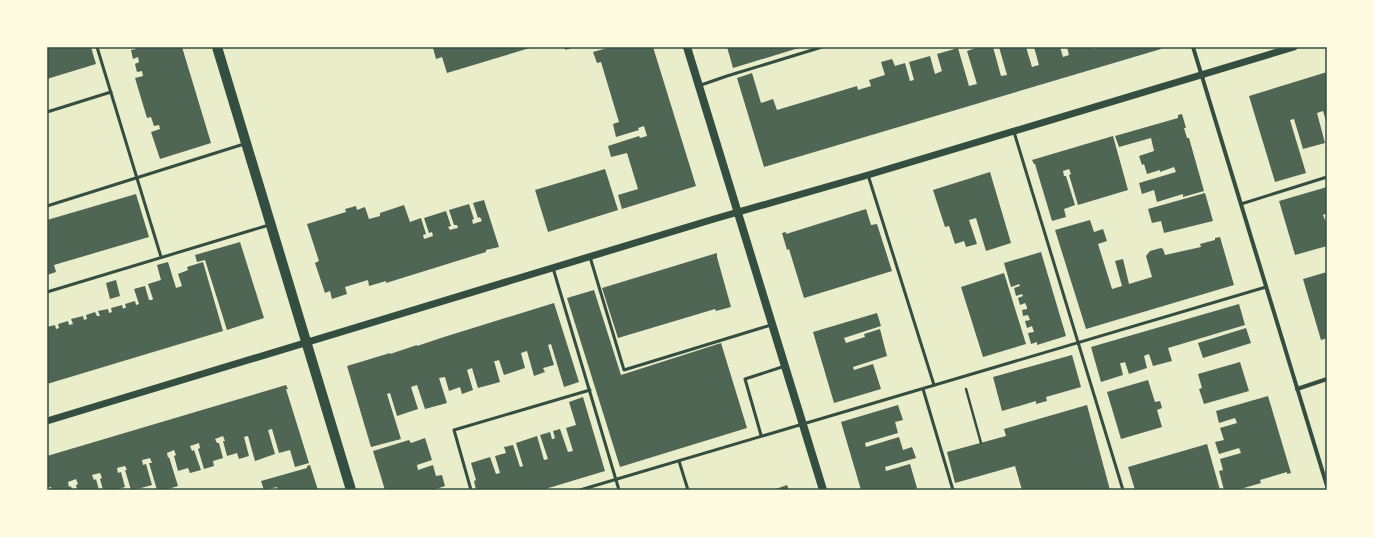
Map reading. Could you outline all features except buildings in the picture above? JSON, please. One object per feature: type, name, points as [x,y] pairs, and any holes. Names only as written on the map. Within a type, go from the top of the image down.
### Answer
[{"type":"main road","points":[[216,47],[351,490]]},
{"type":"main road","points":[[687,47],[823,490]]},
{"type":"street","points":[[1193,47],[1327,486]]},
{"type":"street","points":[[47,421],[738,212],[1013,132],[1294,47]]},
{"type":"street","points":[[1297,389],[1327,379]]},
{"type":"lane","points":[[97,47],[138,177],[161,257]]},
{"type":"lane","points":[[699,86],[814,48],[822,47]]},
{"type":"lane","points":[[47,112],[111,92]]},
{"type":"lane","points":[[1013,132],[1123,490]]},
{"type":"lane","points":[[47,206],[246,143]]},
{"type":"lane","points":[[868,175],[934,385]]},
{"type":"lane","points":[[1241,204],[1327,177]]},
{"type":"lane","points":[[47,292],[270,224]]},
{"type":"lane","points":[[590,257],[624,370],[772,324]]},
{"type":"lane","points":[[553,268],[619,490]]},
{"type":"lane","points":[[580,490],[1266,287]]},
{"type":"lane","points":[[762,435],[746,379],[785,366]]},
{"type":"lane","points":[[923,389],[953,490]]},
{"type":"lane","points":[[471,490],[454,430],[590,390]]},
{"type":"lane","points":[[679,461],[688,490]]},
{"type":"path","points":[[963,377],[981,443]]}]
